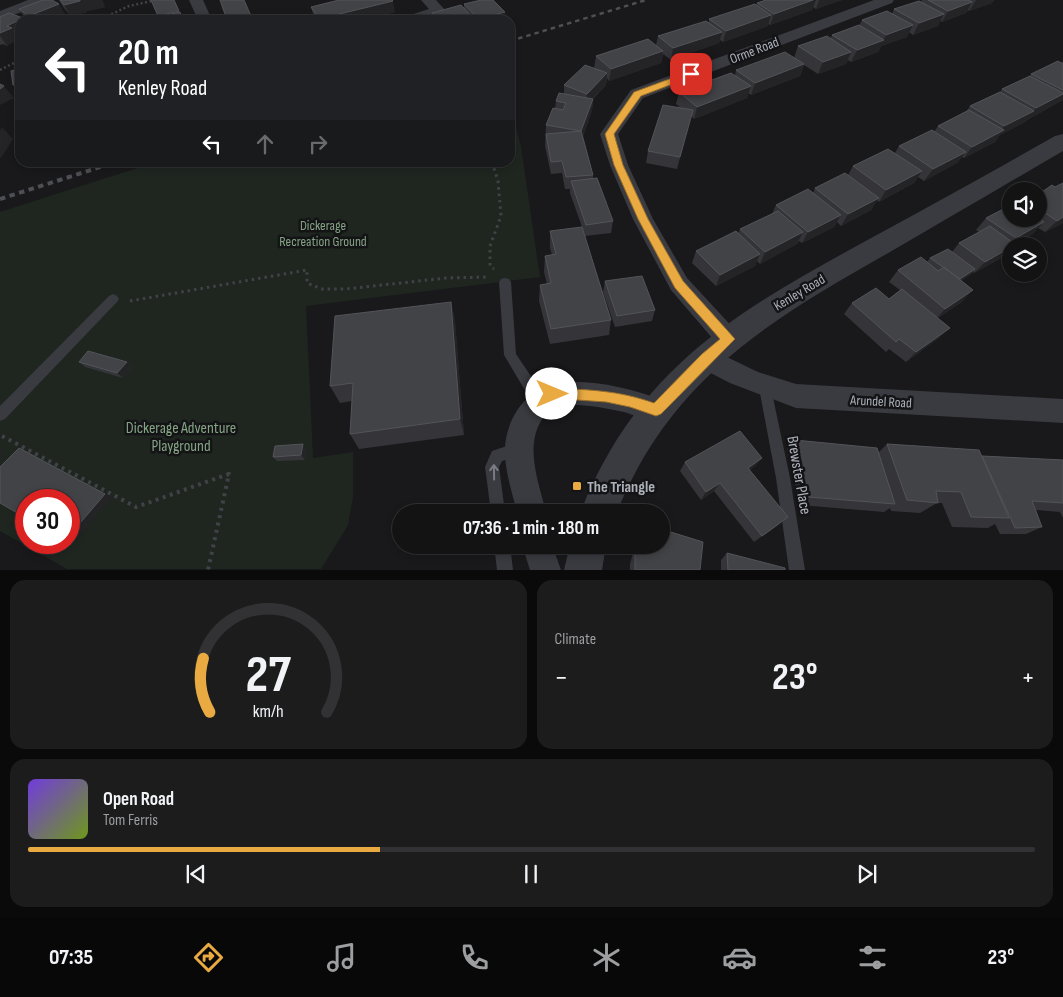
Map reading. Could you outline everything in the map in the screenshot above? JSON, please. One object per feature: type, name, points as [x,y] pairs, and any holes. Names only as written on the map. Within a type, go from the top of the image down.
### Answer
[{"type":"street","points":[[0,16],[41,0]]},
{"type":"street","points":[[196,0],[203,15]]},
{"type":"street","points":[[426,15],[439,11],[428,0]]},
{"type":"street","name":"Orme Road","points":[[728,339],[679,284],[643,219],[619,165],[609,134],[638,94],[887,0]]},
{"type":"street","name":"Kenley Road","points":[[602,504],[628,449],[656,410],[706,358],[728,339],[785,298],[1059,147]]},
{"type":"street","name":"Arundel Road","points":[[706,358],[765,388],[796,396],[1063,411]]},
{"type":"street","points":[[529,504],[519,449],[522,430],[541,400],[552,394],[583,394],[630,401],[656,410]]},
{"type":"street","points":[[540,554],[546,570]]},
{"type":"street","points":[[584,570],[587,554]]},
{"type":"lane","points":[[503,279],[510,355],[527,384],[541,400]]},
{"type":"lane","points":[[0,415],[110,302]]},
{"type":"lane","name":"Brewster Place","points":[[765,388],[788,500],[797,570]]},
{"type":"lane","points":[[497,504],[492,467],[497,456],[519,449]]},
{"type":"lane","points":[[503,554],[505,570]]},
{"type":"path","points":[[110,15],[129,6],[156,0]]},
{"type":"path","points":[[0,70],[15,62]]},
{"type":"path","points":[[494,167],[498,181],[500,216],[490,246],[490,266],[503,279]]},
{"type":"path","points":[[110,302],[307,270],[307,283],[322,288],[346,289],[446,278],[503,279]]},
{"type":"path","points":[[2,436],[136,507],[229,474],[208,570]]},
{"type":"green space","points":[[515,124],[521,147],[540,277],[306,306],[313,458],[353,452],[353,497],[348,525],[321,569],[67,569],[41,554],[80,554],[80,489],[15,489],[15,540],[0,531],[0,212],[141,167],[515,167]]},
{"type":"building","points":[[43,0],[52,0],[59,4],[32,15],[28,15],[19,9]]},
{"type":"building","points":[[60,0],[80,0],[80,1],[64,5]]},
{"type":"building","points":[[151,0],[174,0],[179,11],[158,15]]},
{"type":"building","points":[[220,0],[244,0],[251,15],[225,15]]},
{"type":"building","points":[[339,0],[393,1],[335,15],[316,15],[311,7]]},
{"type":"building","points":[[481,0],[493,0],[505,12],[493,15],[474,15],[464,4]]},
{"type":"building","points":[[766,0],[813,0],[774,14],[757,3]]},
{"type":"building","points":[[928,0],[968,0],[972,2],[948,11]]},
{"type":"building","points":[[919,1],[944,14],[919,23],[894,9]]},
{"type":"building","points":[[755,4],[771,15],[726,31],[709,19]]},
{"type":"building","points":[[461,5],[470,15],[434,15],[432,13]]},
{"type":"building","points":[[887,11],[913,25],[886,35],[862,20]]},
{"type":"building","points":[[180,12],[181,15],[167,15]]},
{"type":"building","points":[[9,13],[15,15],[15,22],[7,26],[12,28],[0,33],[0,17]]},
{"type":"building","points":[[706,21],[722,32],[673,48],[658,36]]},
{"type":"building","points":[[859,25],[884,40],[857,50],[832,35]]},
{"type":"building","points":[[827,36],[851,52],[823,62],[798,46]]},
{"type":"building","points":[[648,39],[663,51],[611,69],[596,56]]},
{"type":"building","points":[[785,52],[804,64],[755,83],[736,70]]},
{"type":"building","points":[[1058,61],[1063,64],[1063,90],[1031,74]]},
{"type":"building","points":[[585,65],[607,73],[587,94],[564,85]]},
{"type":"building","points":[[15,70],[15,84],[13,85],[11,71]]},
{"type":"building","points":[[731,73],[751,86],[697,107],[679,92]]},
{"type":"building","points":[[1030,76],[1063,94],[1036,108],[1002,89]]},
{"type":"building","points":[[1000,92],[1034,111],[1004,126],[970,106]]},
{"type":"building","points":[[559,93],[593,99],[581,131],[546,125],[553,108],[563,110],[566,103],[556,101]]},
{"type":"building","points":[[663,105],[693,110],[680,157],[648,151]]},
{"type":"building","points":[[969,110],[1004,130],[972,147],[938,126]]},
{"type":"building","points":[[932,130],[966,152],[933,169],[899,146]]},
{"type":"building","points":[[581,131],[593,175],[566,177],[562,161],[551,162],[546,134]]},
{"type":"building","points":[[888,149],[922,171],[886,190],[853,166]]},
{"type":"building","points":[[845,173],[879,198],[848,214],[815,188]]},
{"type":"building","points":[[597,178],[613,221],[586,225],[571,181]]},
{"type":"building","points":[[1063,183],[1063,217],[1057,221],[1047,214],[1047,188],[1052,185],[1055,187]]},
{"type":"building","points":[[808,189],[841,215],[808,232],[776,205]]},
{"type":"building","points":[[1002,210],[1002,227],[1035,227],[1014,237],[986,218]]},
{"type":"building","points":[[778,211],[803,232],[765,252],[740,229]]},
{"type":"building","points":[[990,226],[1005,237],[1002,237],[1002,252],[985,262],[959,243]]},
{"type":"building","points":[[582,227],[611,320],[551,329],[540,285],[551,283],[545,256],[556,254],[550,231]]},
{"type":"building","points":[[736,231],[760,254],[720,275],[696,251]]},
{"type":"building","points":[[948,249],[975,269],[960,279],[930,258]]},
{"type":"building","points":[[921,257],[938,271],[944,267],[973,290],[945,309],[898,270]]},
{"type":"building","points":[[642,276],[655,310],[617,316],[605,281]]},
{"type":"building","points":[[876,288],[889,299],[902,289],[950,328],[916,352],[899,339],[896,342],[852,303]]},
{"type":"building","points":[[451,302],[460,419],[350,434],[353,383],[330,386],[335,316]]},
{"type":"building","points":[[88,351],[127,362],[117,373],[79,362]]},
{"type":"building","points":[[740,431],[762,458],[748,468],[788,517],[762,536],[720,483],[706,492],[685,462]]},
{"type":"building","points":[[795,440],[877,448],[895,504],[808,497]]},
{"type":"building","points":[[303,444],[301,455],[273,457],[275,446]]},
{"type":"building","points":[[887,444],[979,450],[1009,518],[971,517],[961,492],[936,491],[938,503],[907,500]]},
{"type":"building","points":[[19,448],[105,494],[80,523],[80,489],[15,489],[15,512],[0,503],[0,467]]},
{"type":"building","points":[[982,456],[1063,460],[1063,503],[1032,501],[1042,527],[1015,528]]},
{"type":"building","points":[[670,532],[703,542],[700,570],[635,570],[635,555],[670,554]]},
{"type":"building","points":[[727,553],[785,568],[785,570],[728,570]]},
{"type":"railway","points":[[515,39],[646,0]]},
{"type":"railway","points":[[0,199],[100,167]]},
{"type":"place","name":"The Triangle","points":[[577,486]]},
{"type":"route","points":[[552,394],[606,396],[630,401],[656,410],[706,358],[728,339],[679,284],[643,219],[619,165],[609,134],[638,94],[691,74]]},
{"type":"park label","name":"Dickerage Recreation Ground","points":[[323,234]]},
{"type":"park label","name":"Dickerage Adventure Playground","points":[[181,436]]}]
